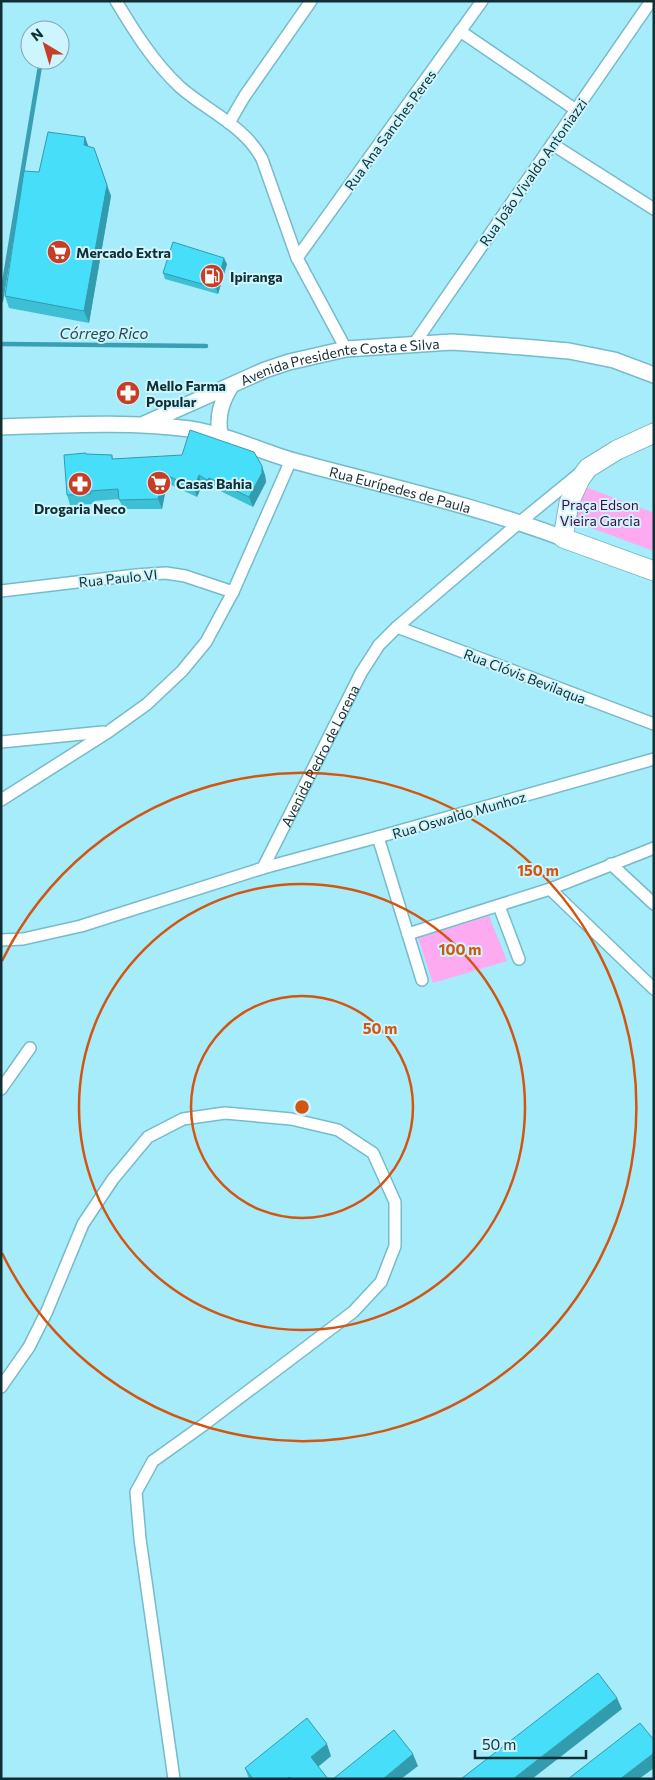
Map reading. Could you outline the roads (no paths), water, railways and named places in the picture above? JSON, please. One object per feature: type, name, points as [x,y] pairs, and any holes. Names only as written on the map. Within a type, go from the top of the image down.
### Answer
[{"type":"main road","name":"Avenida Pedro de Lorena","points":[[564,538],[569,503],[580,479],[588,468],[617,450],[654,434]]},
{"type":"main road","name":"Rua Eurípedes de Paula","points":[[564,538],[654,571]]},
{"type":"street","points":[[116,1],[131,26],[155,59],[180,86],[246,135],[256,147],[297,258],[346,349]]},
{"type":"street","points":[[229,124],[244,97],[311,1]]},
{"type":"street","name":"Rua João Vivaldo Antoniazzi","points":[[414,344],[652,1]]},
{"type":"street","name":"Rua Ana Sanches Peres","points":[[297,258],[382,143],[460,31],[477,3]]},
{"type":"street","points":[[460,31],[576,110]]},
{"type":"street","points":[[552,144],[654,209]]},
{"type":"street","name":"Avenida Presidente Costa e Silva","points":[[1,427],[142,425],[265,370],[289,362],[346,349],[452,342],[523,346],[569,351],[614,360],[654,375]]},
{"type":"street","points":[[220,435],[219,414],[223,398],[231,386]]},
{"type":"street","name":"Rua Eurípedes de Paula","points":[[142,425],[188,429],[220,435],[291,460],[520,522],[564,538]]},
{"type":"street","points":[[1,800],[108,732],[147,704],[182,671],[206,642],[233,592],[291,460]]},
{"type":"street","name":"Avenida Pedro de Lorena","points":[[263,868],[361,673],[379,645],[397,627],[520,522],[588,468]]},
{"type":"street","name":"Rua Paulo VI","points":[[1,591],[166,573],[186,576],[233,592]]},
{"type":"street","name":"Rua Clóvis Bevilaqua","points":[[397,627],[654,724]]},
{"type":"street","points":[[1,742],[108,732]]},
{"type":"street","name":"Rua Oswaldo Munhoz","points":[[263,868],[378,838],[654,759]]},
{"type":"street","points":[[378,838],[422,980]]},
{"type":"street","points":[[408,934],[550,889],[654,848]]},
{"type":"street","points":[[611,864],[654,904]]},
{"type":"street","points":[[1,940],[23,938],[81,926],[263,868]]},
{"type":"street","points":[[550,889],[654,989]]},
{"type":"street","points":[[499,906],[519,959]]},
{"type":"street","points":[[1,1088],[30,1048]]},
{"type":"street","points":[[1,1387],[30,1347],[83,1224],[113,1179],[148,1137],[183,1118],[224,1113],[291,1118],[338,1130],[373,1153],[395,1202],[395,1246],[381,1282],[353,1312],[153,1462],[136,1492],[140,1539],[174,1779]]},
{"type":"waterway","points":[[1,301],[39,70]]},
{"type":"waterway","name":"Córrego Rico","points":[[2,344],[206,346]]},
{"type":"place","name":"Mercado Extra","points":[[59,252]]},
{"type":"place","name":"Ipiranga","points":[[212,276]]},
{"type":"place","name":"Mello Farma Popular","points":[[128,393]]},
{"type":"place","name":"Casas Bahia","points":[[159,483]]},
{"type":"place","name":"Drogaria Neco","points":[[80,484]]},
{"type":"park label","name":"Praça Edson Vieira Garcia","points":[[600,512]]}]
